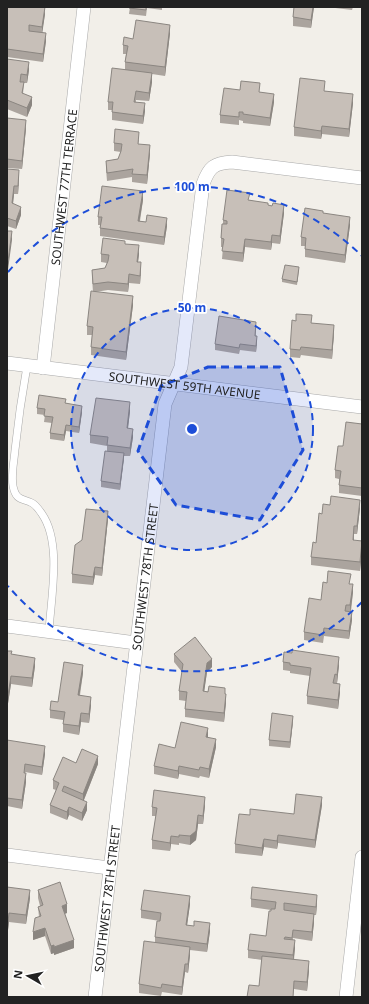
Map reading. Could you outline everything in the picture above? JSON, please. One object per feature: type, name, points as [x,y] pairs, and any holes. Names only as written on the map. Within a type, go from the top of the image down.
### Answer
[{"type":"street","name":"SOUTHWEST 77TH TERRACE","points":[[43,368],[84,7]]},
{"type":"street","name":"SOUTHWEST 78TH STREET","points":[[95,997],[165,404],[181,366],[203,184],[209,170],[216,164],[239,162],[362,178]]},
{"type":"street","name":"SOUTHWEST 59TH AVENUE","points":[[7,363],[362,407]]},
{"type":"street","points":[[7,626],[136,643]]},
{"type":"street","points":[[7,855],[110,868]]},
{"type":"street","points":[[346,997],[362,857]]},
{"type":"lane","points":[[27,366],[19,410],[13,486],[17,496],[22,500],[33,503],[43,515],[51,535],[55,562],[49,631]]},
{"type":"highlighted area","points":[[208,367],[280,367],[303,450],[260,520],[176,505],[138,451],[161,386]]},
{"type":"building","points":[[7,7],[45,7],[42,27],[29,25],[29,31],[46,33],[43,54],[7,49]]},
{"type":"building","points":[[146,7],[146,10],[129,8]]},
{"type":"building","points":[[294,7],[313,7],[311,20],[293,17]]},
{"type":"building","points":[[136,20],[170,25],[165,67],[125,62],[128,46],[123,45],[124,37],[133,39]]},
{"type":"building","points":[[7,59],[29,62],[27,75],[21,74],[20,82],[24,82],[22,93],[32,97],[27,108],[7,100]]},
{"type":"building","points":[[112,68],[152,73],[149,93],[136,91],[134,102],[145,103],[143,116],[112,112],[113,102],[108,102]]},
{"type":"building","points":[[300,78],[325,81],[324,91],[353,94],[349,129],[322,126],[321,131],[294,127]]},
{"type":"building","points":[[241,81],[260,83],[259,92],[274,94],[270,118],[243,114],[243,112],[239,112],[239,117],[220,115],[224,88],[240,90]]},
{"type":"building","points":[[7,118],[26,120],[22,161],[7,159]]},
{"type":"building","points":[[115,129],[139,132],[138,144],[150,145],[147,175],[132,174],[133,169],[107,173],[106,161],[118,159],[121,151],[122,144],[114,143]]},
{"type":"building","points":[[7,169],[19,170],[18,186],[14,186],[12,203],[21,207],[16,221],[7,218]]},
{"type":"building","points":[[102,186],[143,191],[138,221],[146,222],[147,215],[167,218],[164,237],[100,228],[102,217],[98,217]]},
{"type":"building","points":[[227,190],[250,193],[248,200],[268,203],[268,205],[272,206],[273,203],[284,205],[280,236],[272,235],[271,242],[245,239],[243,253],[222,251],[224,239],[221,238],[222,224],[227,224],[227,221],[223,220]]},
{"type":"building","points":[[305,208],[323,211],[323,213],[350,217],[345,255],[305,249],[306,238],[301,237]]},
{"type":"building","points":[[7,231],[12,231],[7,269]]},
{"type":"building","points":[[103,238],[125,241],[125,244],[139,245],[137,262],[141,262],[140,276],[129,274],[128,284],[108,282],[93,284],[92,270],[105,268],[108,261],[109,255],[101,254]]},
{"type":"building","points":[[285,265],[299,267],[297,282],[282,279]]},
{"type":"building","points":[[91,291],[133,296],[126,352],[91,347],[93,327],[87,326]]},
{"type":"building","points":[[296,314],[312,315],[311,323],[334,325],[332,350],[301,347],[300,350],[290,349],[292,320],[296,321]]},
{"type":"building","points":[[219,316],[256,322],[256,346],[240,344],[239,348],[215,344]]},
{"type":"building","points":[[39,395],[66,399],[65,403],[82,406],[79,427],[66,425],[64,435],[50,433],[53,417],[44,416],[45,409],[37,408]]},
{"type":"building","points":[[96,398],[130,402],[127,428],[133,429],[130,448],[107,445],[108,437],[90,435]]},
{"type":"building","points":[[346,422],[362,424],[362,488],[339,485],[341,471],[335,470],[338,446],[343,446]]},
{"type":"building","points":[[105,451],[124,453],[120,484],[101,481]]},
{"type":"building","points":[[331,496],[360,500],[357,526],[354,526],[353,540],[362,541],[360,562],[311,557],[313,542],[316,543],[319,513],[322,514],[323,504],[330,505]]},
{"type":"building","points":[[86,509],[108,511],[102,568],[95,567],[93,577],[72,574],[75,545],[82,540]]},
{"type":"building","points":[[328,571],[351,574],[349,584],[353,584],[350,605],[346,605],[345,611],[352,612],[349,631],[324,628],[323,635],[304,632],[309,598],[321,600],[323,582],[327,583]]},
{"type":"building","points":[[195,637],[212,659],[207,663],[203,691],[208,692],[209,686],[225,688],[226,694],[224,713],[185,709],[187,692],[179,691],[183,664],[174,654]]},
{"type":"building","points":[[292,650],[339,657],[337,675],[335,674],[333,683],[340,684],[338,700],[307,696],[311,668],[290,665],[290,663],[283,662],[284,652],[292,653]]},
{"type":"building","points":[[7,651],[12,651],[11,654],[35,658],[32,678],[11,676],[7,702]]},
{"type":"building","points":[[64,662],[83,665],[78,695],[91,697],[89,714],[81,713],[79,726],[63,724],[65,712],[50,710],[51,701],[58,702]]},
{"type":"building","points":[[272,713],[293,716],[290,742],[269,740]]},
{"type":"building","points":[[181,722],[208,728],[206,737],[216,739],[209,769],[200,767],[199,770],[179,766],[178,771],[154,766],[159,744],[175,748]]},
{"type":"building","points":[[7,740],[45,746],[42,767],[25,764],[24,773],[26,773],[22,800],[7,798]]},
{"type":"building","points":[[82,749],[98,756],[83,794],[64,786],[62,791],[87,802],[82,813],[69,807],[67,812],[50,805],[59,783],[53,780],[63,757],[76,763]]},
{"type":"building","points":[[154,790],[205,797],[203,816],[198,815],[196,831],[190,836],[171,836],[170,843],[152,840],[157,808],[152,807]]},
{"type":"building","points":[[296,794],[322,797],[315,840],[278,835],[277,841],[264,839],[262,848],[235,844],[239,814],[250,815],[250,809],[294,814]]},
{"type":"building","points":[[60,882],[67,904],[62,906],[74,940],[54,947],[54,945],[51,946],[45,928],[33,932],[35,918],[41,916],[38,907],[43,905],[38,890]]},
{"type":"building","points":[[7,887],[30,890],[26,915],[9,913],[8,922],[7,922]]},
{"type":"building","points":[[252,887],[317,895],[316,907],[284,903],[284,910],[314,914],[312,932],[293,930],[292,938],[285,937],[284,939],[295,940],[293,955],[248,950],[250,934],[266,936],[269,911],[271,911],[271,909],[275,909],[276,902],[251,899]]},
{"type":"building","points":[[144,890],[190,896],[186,925],[194,926],[194,921],[210,923],[207,944],[155,937],[157,921],[160,921],[161,913],[141,910]]},
{"type":"building","points":[[144,941],[190,947],[188,964],[185,964],[182,987],[162,984],[161,988],[139,984]]},
{"type":"building","points":[[262,956],[309,961],[307,982],[294,981],[293,997],[247,997],[249,985],[259,986]]}]
